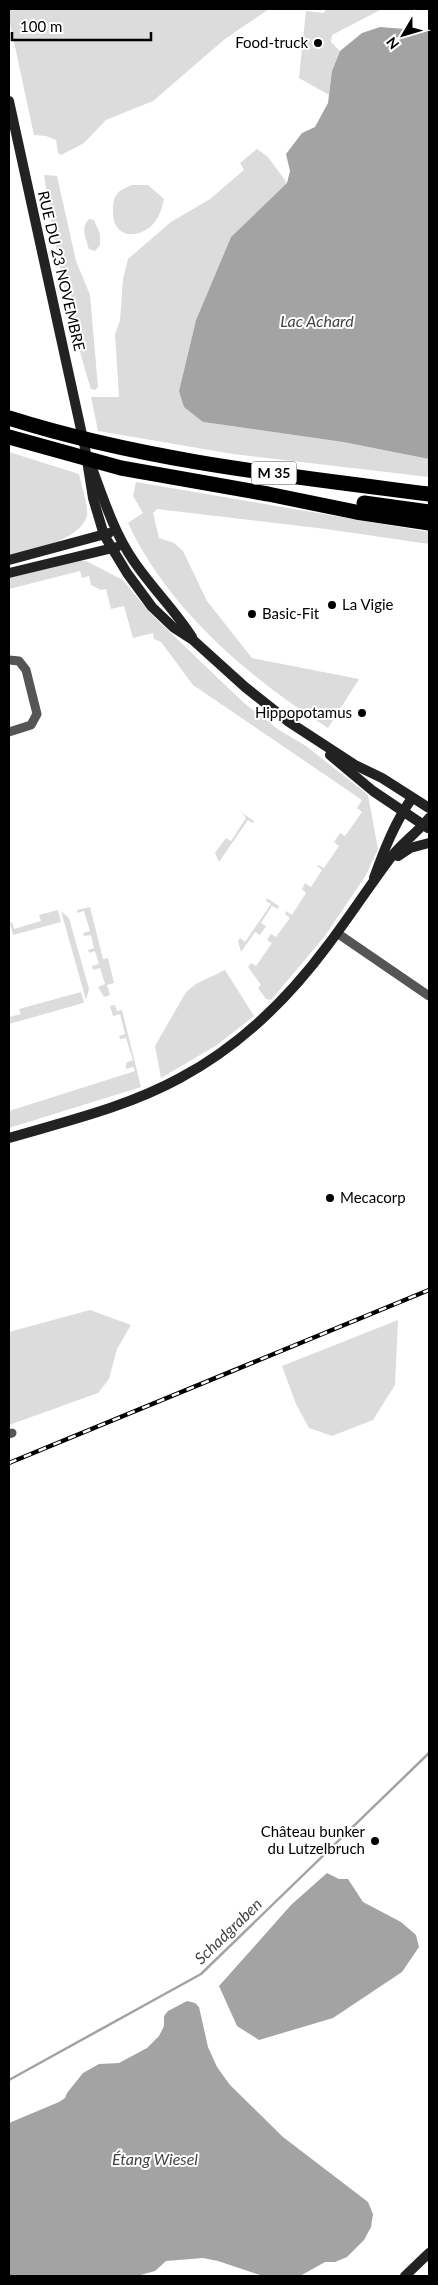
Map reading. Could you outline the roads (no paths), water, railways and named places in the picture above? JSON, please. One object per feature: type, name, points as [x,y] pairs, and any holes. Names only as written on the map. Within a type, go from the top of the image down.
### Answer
[{"type":"highway","name":"M 35","points":[[9,418],[120,447],[195,462],[429,494]]},
{"type":"highway","name":"M 35","points":[[9,437],[63,454],[121,468],[268,494],[330,499],[429,512]]},
{"type":"highway","points":[[268,494],[356,512],[429,523]]},
{"type":"main road","name":"RUE DU 23 NOVEMBRE","points":[[9,101],[85,448],[93,498],[104,535],[112,549],[152,607],[172,627],[193,640],[245,688],[300,730],[370,789],[427,824]]},
{"type":"main road","name":"RUE DU 23 NOVEMBRE","points":[[85,448],[107,509],[124,545],[154,590],[184,624],[193,640]]},
{"type":"main road","points":[[9,560],[117,531]]},
{"type":"main road","points":[[9,573],[124,545]]},
{"type":"main road","name":"RUE DU 23 NOVEMBRE","points":[[300,730],[429,808]]},
{"type":"main road","points":[[371,885],[383,851],[403,811],[412,798]]},
{"type":"main road","points":[[9,1138],[128,1102],[159,1089],[196,1069],[232,1046],[268,1014],[304,976],[392,857],[427,824]]},
{"type":"main road","points":[[386,867],[410,848],[429,843]]},
{"type":"main road","points":[[405,2276],[429,2253]]},
{"type":"street","points":[[9,660],[16,660],[24,666],[37,714],[31,725],[9,732]]},
{"type":"street","points":[[337,933],[429,996]]},
{"type":"water","name":"Lac Achard","points":[[380,27],[429,31],[429,459],[343,442],[203,422],[184,407],[179,391],[196,320],[231,237],[287,183],[290,171],[286,154],[302,133],[315,127],[328,103],[332,71],[340,51],[362,33]]},
{"type":"water","points":[[327,1873],[339,1879],[348,1879],[363,1902],[401,1922],[416,1935],[419,1947],[402,1972],[333,2018],[259,2040],[237,2026],[219,1986],[291,1905]]},
{"type":"water","name":"Étang Wiesel","points":[[187,2001],[195,2003],[199,2007],[208,2047],[217,2067],[230,2085],[283,2137],[368,2202],[373,2214],[371,2227],[364,2240],[347,2257],[335,2262],[325,2262],[300,2276],[263,2276],[203,2258],[166,2261],[155,2271],[137,2276],[9,2276],[9,2123],[59,2102],[65,2098],[83,2073],[99,2064],[119,2063],[147,2048],[159,2036],[164,2026],[164,2016],[168,2011]]},
{"type":"waterway","name":"Schadgraben","points":[[9,2080],[201,1974],[429,1753]]},
{"type":"railway","points":[[9,1463],[429,1290]]},
{"type":"place","name":"Food-truck","points":[[318,43]]},
{"type":"place","name":"La Vigie","points":[[332,605]]},
{"type":"place","name":"Basic-Fit","points":[[252,614]]},
{"type":"place","name":"Hippopotamus","points":[[362,713]]},
{"type":"place","name":"Mecacorp","points":[[330,1198]]},
{"type":"place","name":"Château bunker du Lutzelbruch","points":[[375,1841]]}]
